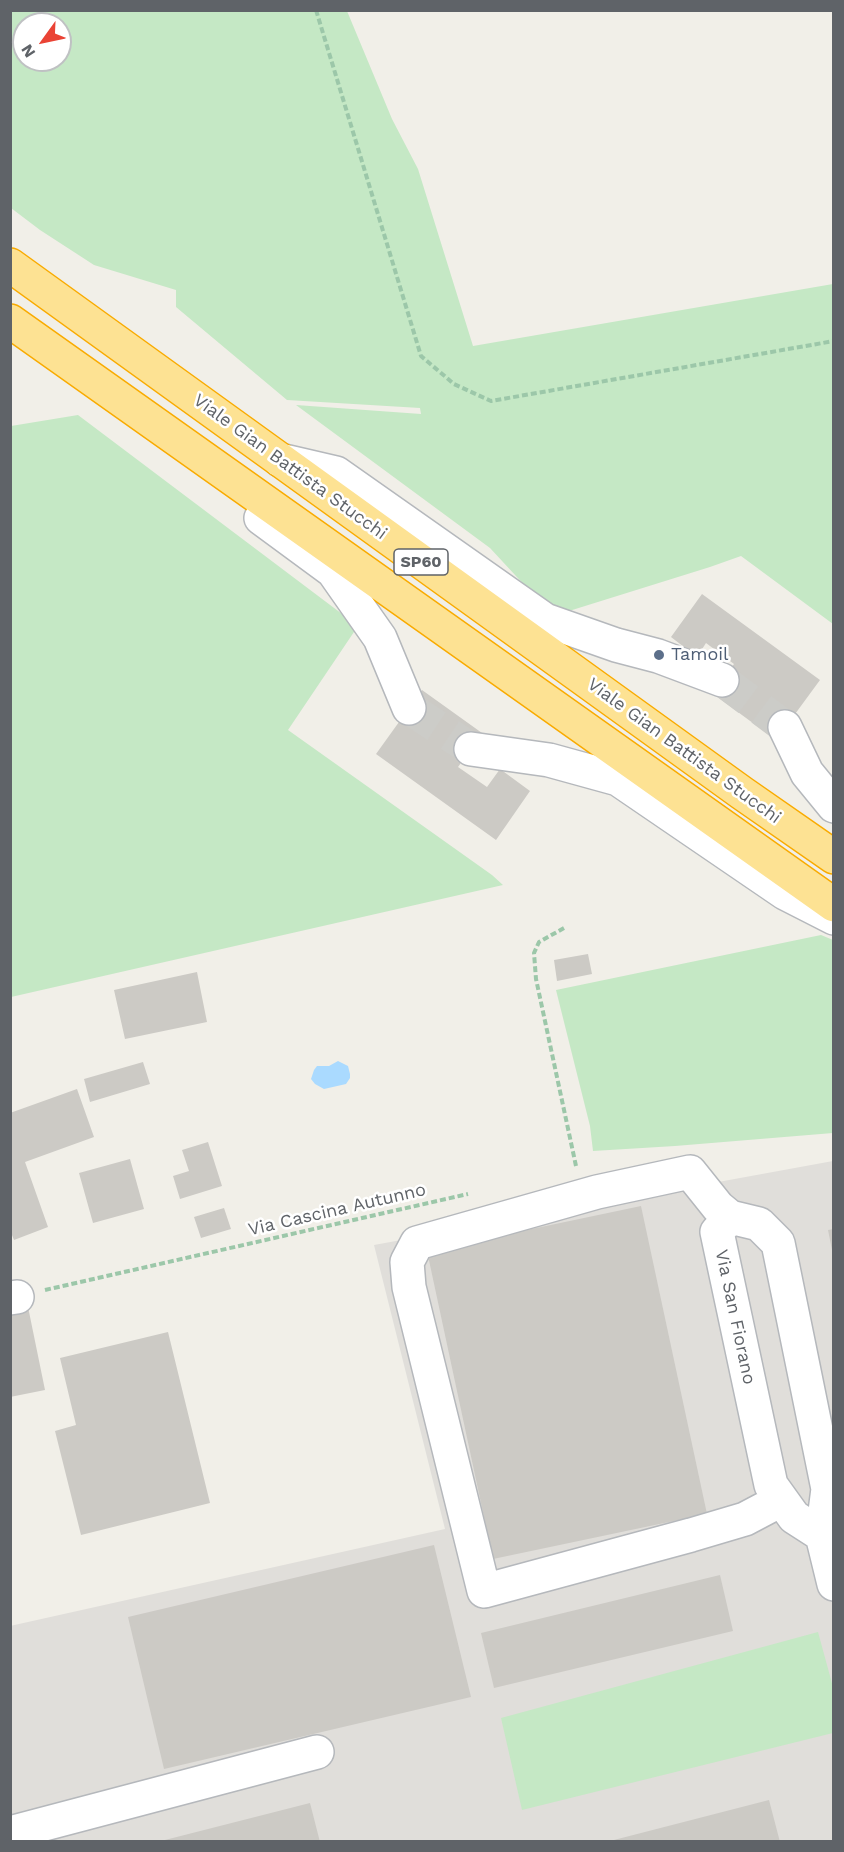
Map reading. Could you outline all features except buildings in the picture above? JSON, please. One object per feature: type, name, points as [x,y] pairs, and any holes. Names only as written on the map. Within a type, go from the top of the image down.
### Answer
[{"type":"highway","name":"Viale Gian Battista Stucchi","points":[[10,265],[742,793],[834,856]]},
{"type":"highway","name":"Viale Gian Battista Stucchi","points":[[10,321],[834,905]]},
{"type":"street","points":[[121,400],[154,440],[333,571],[381,638],[409,708]]},
{"type":"street","points":[[280,460],[336,473],[545,620],[616,645],[658,656],[722,680]]},
{"type":"street","points":[[785,727],[807,773],[834,806]]},
{"type":"street","points":[[471,749],[549,760],[618,779],[785,893],[834,918]]},
{"type":"street","points":[[782,1500],[746,1519],[484,1591],[409,1287],[407,1262],[417,1244],[597,1192],[690,1172],[718,1207],[730,1217],[759,1224],[778,1244],[828,1489],[822,1535],[834,1584]]},
{"type":"street","name":"Via San Fiorano","points":[[730,1217],[717,1232],[771,1485],[794,1517],[822,1535]]},
{"type":"street","points":[[10,1833],[317,1752]]},
{"type":"path","points":[[316,10],[421,356],[454,384],[491,401],[834,341]]},
{"type":"path","points":[[564,928],[539,942],[534,953],[535,970],[577,1170]]},
{"type":"path","name":"Via Cascina Autunno","points":[[14,1297],[472,1193]]},
{"type":"shaded area","points":[[833,1161],[833,1841],[11,1841],[10,1626],[445,1529],[374,1245]]},
{"type":"green space","points":[[10,11],[347,11],[392,119],[418,169],[473,346],[833,284],[833,624],[741,556],[553,616],[490,548],[296,405],[421,414],[420,408],[287,400],[176,307],[176,290],[94,265],[11,208]]},
{"type":"green space","points":[[78,415],[358,626],[288,730],[503,885],[11,997],[11,426]]},
{"type":"green space","points":[[821,935],[833,940],[833,1133],[593,1151],[590,1126],[556,990]]},
{"type":"green space","points":[[818,1632],[833,1687],[833,1733],[522,1810],[501,1718]]},
{"type":"water","points":[[338,1061],[348,1066],[350,1078],[346,1084],[324,1089],[315,1084],[311,1079],[317,1066],[329,1066]]},
{"type":"tunnel","points":[[722,680],[785,727]]},
{"type":"tunnel","points":[[409,708],[471,749]]},
{"type":"place","name":"Tamoil","points":[[659,655]]}]
